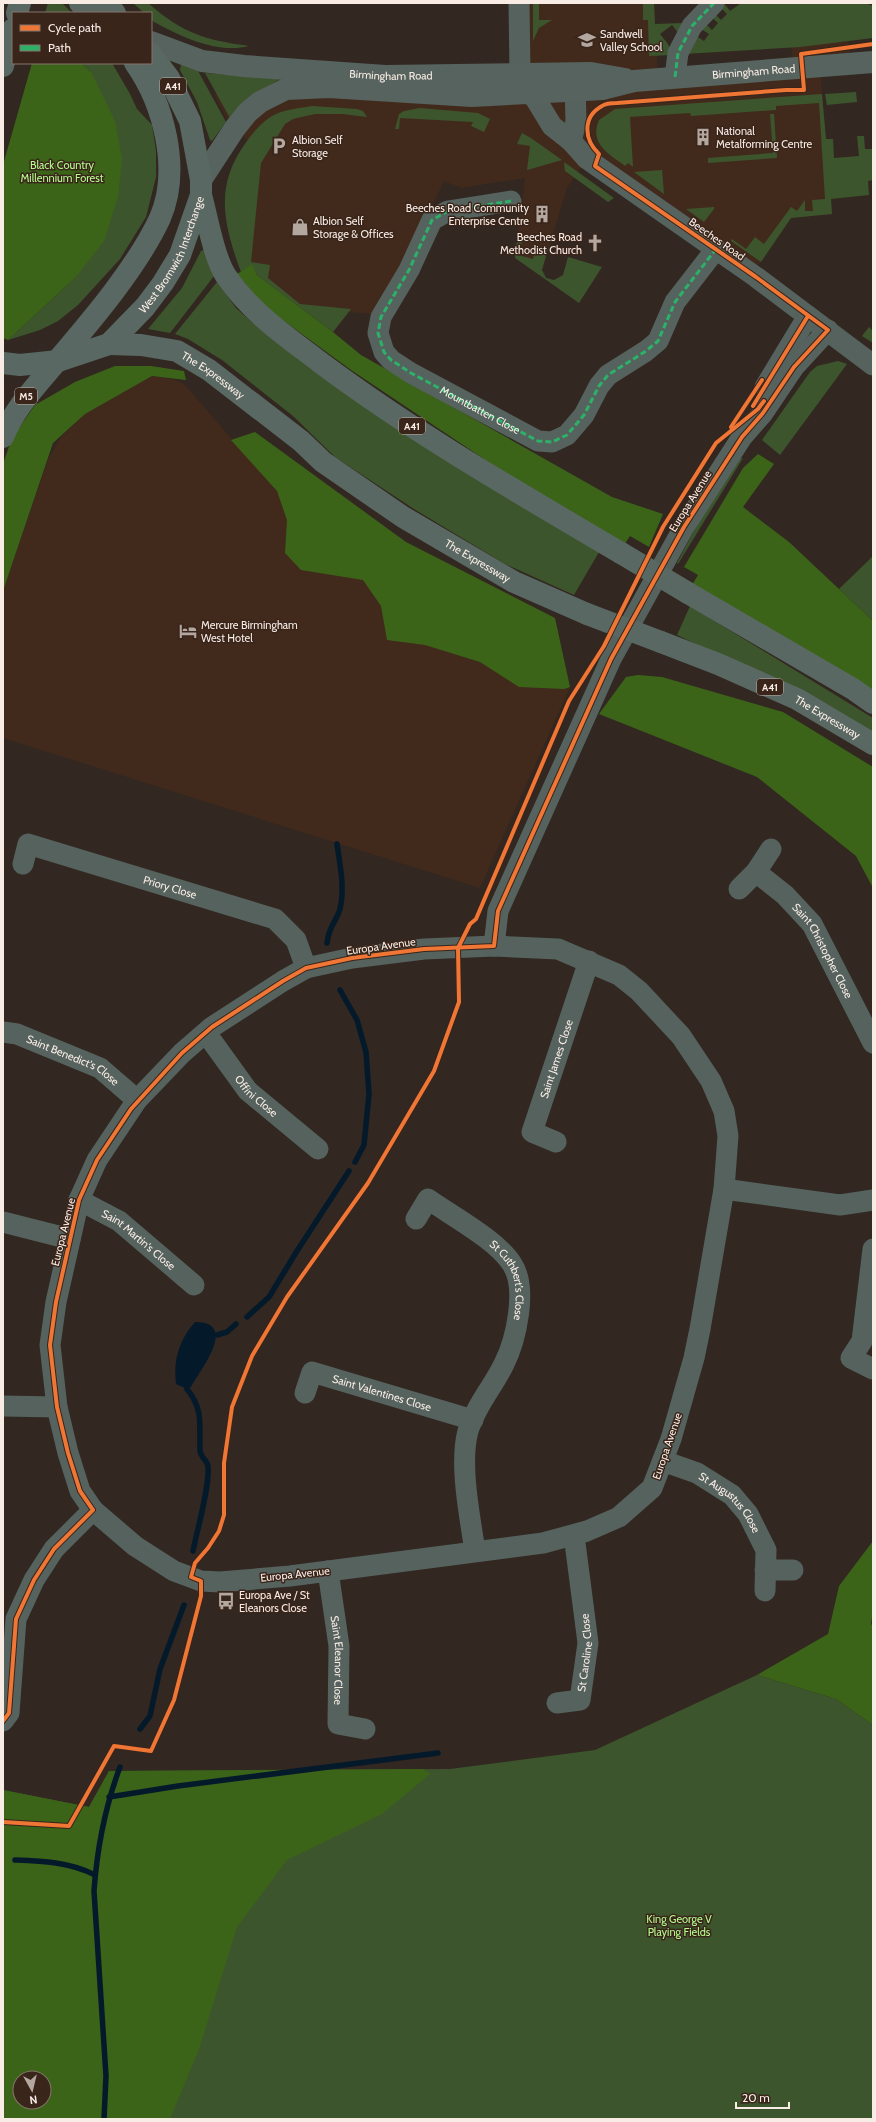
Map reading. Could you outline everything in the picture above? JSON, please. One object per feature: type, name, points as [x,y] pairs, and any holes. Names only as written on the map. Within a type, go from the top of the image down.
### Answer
[{"type":"highway","points":[[80,3],[89,12]]},
{"type":"highway","points":[[106,3],[115,12]]},
{"type":"highway","points":[[3,66],[12,33]]},
{"type":"highway","name":"West Bromwich Interchange","points":[[3,363],[20,365],[58,361],[109,344],[145,307],[180,255],[201,187],[190,122],[169,78],[152,55]]},
{"type":"highway","points":[[58,361],[139,255],[160,218],[162,211],[168,178],[169,158],[165,131],[156,100],[136,64]]},
{"type":"highway","name":"A41","points":[[201,187],[225,274],[240,295],[262,318],[340,377],[401,419],[688,593],[853,689],[873,703]]},
{"type":"highway","name":"The Expressway","points":[[109,344],[141,344],[177,351],[209,370],[302,441],[323,462],[403,517],[514,582],[587,614],[718,664],[797,699],[873,744]]},
{"type":"highway","name":"M5","points":[[3,437],[23,400],[58,361]]},
{"type":"street","points":[[519,3],[529,80],[552,84],[575,83],[579,96],[576,122],[571,141]]},
{"type":"street","points":[[675,77],[678,53],[692,26],[714,3]]},
{"type":"street","name":"Birmingham Road","points":[[152,42],[202,61],[244,66],[385,76],[529,80],[591,73],[634,80]]},
{"type":"street","name":"Birmingham Road","points":[[201,187],[235,128],[248,112],[260,102],[286,89],[328,87],[472,96],[529,80],[551,92],[579,96],[602,88],[634,80],[793,70],[873,62]]},
{"type":"street","name":"Beeches Road","points":[[529,80],[535,98],[552,126],[571,141],[586,159],[716,249],[828,330],[873,365]]},
{"type":"street","name":"Mountbatten Close","points":[[511,201],[448,211],[432,220],[409,270],[382,317],[378,333],[384,352],[401,367],[538,441],[545,443],[560,439],[573,429],[587,410],[603,380],[614,370],[646,351],[658,340],[675,302],[716,249]]},
{"type":"street","name":"Europa Avenue","points":[[742,437],[751,410],[808,316]]},
{"type":"street","name":"Europa Avenue","points":[[494,946],[498,911],[611,659],[684,527],[742,437],[763,413],[794,367],[828,330]]},
{"type":"street","name":"Priory Close","points":[[23,864],[28,844],[275,919],[296,940],[306,968]]},
{"type":"street","points":[[739,889],[756,872],[771,849]]},
{"type":"street","name":"Saint Christopher Close","points":[[756,872],[785,895],[812,924],[873,1043]]},
{"type":"street","name":"Europa Avenue","points":[[494,946],[558,950],[589,961],[619,975],[639,991],[681,1036],[711,1081],[724,1111],[728,1136],[724,1189],[694,1358],[672,1439],[652,1488],[619,1517],[587,1531],[543,1543],[328,1571],[220,1582],[201,1581],[174,1571],[142,1550],[93,1510],[80,1491],[68,1453],[57,1407],[50,1345],[56,1302],[79,1200],[97,1160],[137,1100],[182,1053],[206,1033],[283,981],[306,968],[352,958],[424,949],[494,946]]},
{"type":"street","name":"Saint James Close","points":[[556,1142],[532,1132],[589,961]]},
{"type":"street","name":"Saint Benedict's Close","points":[[3,1032],[18,1034],[100,1068],[137,1100]]},
{"type":"street","name":"Offini Close","points":[[206,1033],[248,1091],[318,1149]]},
{"type":"street","points":[[724,1189],[840,1205],[873,1206]]},
{"type":"street","name":"St Cuthbert's Close","points":[[416,1219],[428,1199],[497,1248],[512,1265],[519,1287],[518,1311],[513,1343],[504,1365],[479,1404],[468,1432],[465,1469],[475,1551]]},
{"type":"street","name":"Saint Martin's Close","points":[[79,1200],[119,1221],[194,1285]]},
{"type":"street","points":[[3,1222],[70,1239]]},
{"type":"street","points":[[873,1249],[862,1341],[851,1358],[873,1369]]},
{"type":"street","name":"Saint Valentines Close","points":[[305,1393],[312,1372],[473,1420]]},
{"type":"street","points":[[3,1406],[57,1407]]},
{"type":"street","name":"St Augustus Close","points":[[663,1461],[697,1473],[732,1495],[748,1514],[766,1550],[765,1591]]},
{"type":"street","points":[[3,1721],[9,1713],[9,1616],[54,1549],[93,1510]]},
{"type":"street","name":"St Caroline Close","points":[[557,1703],[580,1700],[588,1643],[574,1535]]},
{"type":"street","points":[[765,1570],[794,1570]]},
{"type":"street","name":"Saint Eleanor Close","points":[[328,1571],[339,1646],[338,1724],[365,1729]]},
{"type":"shaded area","points":[[519,3],[654,3],[658,78],[793,69],[789,3],[846,3],[850,64],[820,67],[832,214],[791,218],[752,274],[587,159],[567,188],[542,270],[515,258],[525,178],[461,188],[444,181],[395,283],[372,314],[349,312],[333,332],[257,275],[244,248],[251,178],[264,157],[228,121],[214,94],[280,79],[525,83]]},
{"type":"shaded area","points":[[152,376],[173,379],[184,384],[277,491],[564,689],[570,687],[480,888],[3,738],[3,591],[48,460],[61,437],[85,414]]},
{"type":"green space","points":[[48,3],[62,3],[71,12],[45,12]]},
{"type":"green space","points":[[133,3],[148,3],[172,22],[195,34],[219,41],[249,46],[225,48],[200,43],[154,22],[152,20],[152,12],[143,12]]},
{"type":"green space","points":[[533,3],[539,3],[539,20],[552,20],[539,28],[533,41]]},
{"type":"green space","points":[[643,3],[654,3],[655,24],[683,23],[680,35],[672,25],[660,34],[668,44],[672,55],[649,56],[648,20],[643,20]]},
{"type":"green space","points":[[724,3],[730,11],[741,3],[865,3],[873,6],[873,38],[800,47],[684,54],[693,34],[704,41],[709,34],[698,27],[703,21],[712,30],[718,23],[709,15],[712,11],[721,20],[727,14],[718,5]]},
{"type":"green space","name":"Black Country Millennium Forest","points":[[32,64],[82,64],[91,72],[115,121],[122,159],[118,197],[104,241],[75,278],[8,340],[3,338],[3,165]]},
{"type":"green space","points":[[82,64],[113,64],[137,109],[152,125],[156,151],[156,177],[146,217],[120,259],[78,305],[58,321],[40,330],[8,340],[75,278],[91,72]]},
{"type":"green space","points":[[181,64],[197,69],[226,122],[212,141],[210,140],[197,102],[180,70]]},
{"type":"green space","points":[[205,73],[280,79],[258,92],[230,118]]},
{"type":"green space","points":[[856,92],[857,102],[827,105],[825,94]]},
{"type":"green space","points":[[822,94],[826,139],[833,139],[834,158],[859,156],[857,136],[864,136],[865,149],[873,149],[873,180],[868,181],[869,195],[831,199],[832,214],[791,218],[761,262],[731,241],[732,239],[746,249],[755,237],[764,244],[791,207],[797,211],[805,200],[805,211],[813,211],[812,200],[825,199],[819,103],[776,106],[776,110],[691,116],[690,113],[630,117],[633,167],[628,163],[625,166],[602,148],[597,136],[599,120],[615,109]]},
{"type":"green space","points":[[312,106],[357,109],[363,111],[367,117],[342,114],[315,114],[293,119],[285,124],[261,163],[251,262],[270,265],[268,278],[300,304],[351,309],[333,332],[257,275],[252,265],[241,272],[226,221],[226,189],[230,173],[237,157],[247,141],[260,125],[272,116],[285,111]]},
{"type":"green space","points":[[420,108],[478,113],[490,119],[484,132],[471,126],[473,122],[400,118],[399,129],[395,129],[399,114],[404,111]]},
{"type":"green space","points":[[770,114],[774,114],[777,158],[708,163],[708,158],[773,153]]},
{"type":"green space","points":[[522,133],[562,160],[527,170],[530,146],[517,144]]},
{"type":"green space","points":[[564,162],[614,198],[608,202],[565,171]]},
{"type":"green space","points":[[662,170],[664,194],[634,172]]},
{"type":"green space","points":[[714,207],[704,222],[686,209]]},
{"type":"green space","points":[[517,240],[522,242],[518,255],[533,259],[537,246],[548,249],[542,270],[546,278],[554,280],[563,275],[568,257],[602,267],[579,303],[515,258]]},
{"type":"green space","points":[[204,250],[214,276],[170,333],[148,329],[182,288],[201,251]]},
{"type":"green space","points":[[252,264],[257,275],[361,355],[612,497],[663,514],[649,547],[630,536],[624,545],[502,471],[351,370],[265,307],[237,274]]},
{"type":"green space","points":[[217,282],[236,308],[254,324],[328,381],[599,552],[574,595],[505,564],[414,509],[335,457],[293,416],[222,360],[188,339],[175,334]]},
{"type":"green space","points":[[869,327],[873,331],[873,343],[862,336]]},
{"type":"green space","points":[[838,361],[847,364],[780,455],[762,440],[810,372],[817,366]]},
{"type":"green space","points":[[115,366],[151,366],[184,371],[186,380],[152,376],[85,414],[53,443],[3,591],[3,464],[12,438],[35,405],[75,382]]},
{"type":"green space","points":[[255,432],[406,542],[555,618],[570,687],[564,689],[519,687],[480,662],[425,645],[387,640],[381,606],[363,580],[301,570],[285,553],[287,520],[277,491],[231,440]]},
{"type":"green space","points":[[758,454],[774,464],[743,507],[789,542],[873,621],[873,694],[692,585],[698,575],[684,567],[743,468]]},
{"type":"green space","points":[[743,458],[678,564],[677,563],[705,510],[738,459]]},
{"type":"green space","points":[[873,556],[873,621],[839,589]]},
{"type":"green space","points":[[690,606],[873,718],[873,735],[799,693],[677,635]]},
{"type":"green space","points":[[638,675],[662,677],[783,712],[873,767],[873,888],[856,856],[757,777],[599,714],[626,677]]},
{"type":"green space","points":[[873,1541],[873,1610],[871,1624],[873,1626],[873,1725],[836,1699],[757,1675],[828,1634],[839,1586]]},
{"type":"green space","name":"King George V Playing Fields","points":[[757,1675],[836,1699],[873,1725],[873,2119],[3,2119],[3,1790],[89,1807],[109,1771],[450,1769],[595,1750]]},
{"type":"green space","points":[[423,1769],[430,1774],[382,1814],[287,1860],[237,1927],[199,2049],[170,2119],[3,2119],[3,1790],[89,1807],[109,1771]]},
{"type":"water","points":[[195,1322],[208,1324],[214,1330],[216,1338],[208,1359],[191,1387],[187,1389],[176,1384],[175,1367],[181,1343]]},
{"type":"waterway","points":[[327,943],[329,932],[340,909],[342,893],[342,876],[337,844]]},
{"type":"waterway","points":[[340,990],[357,1020],[366,1052],[369,1094],[364,1145],[355,1162]]},
{"type":"waterway","points":[[247,1317],[269,1297],[349,1171]]},
{"type":"waterway","points":[[217,1335],[227,1332],[236,1324]]},
{"type":"waterway","points":[[187,1389],[196,1404],[200,1418],[200,1452],[208,1466],[207,1485],[193,1551]]},
{"type":"waterway","points":[[140,1729],[150,1716],[160,1669],[184,1605]]},
{"type":"waterway","points":[[109,1797],[178,1786],[438,1753]]},
{"type":"waterway","points":[[104,2119],[106,2076],[94,1891],[102,1828],[120,1767]]},
{"type":"waterway","points":[[15,1860],[66,1865],[76,1867],[95,1875]]},
{"type":"marked path","points":[[675,77],[678,53],[692,26],[714,3]]},
{"type":"marked path","points":[[511,201],[448,211],[432,220],[409,270],[381,317],[378,333],[384,352],[391,360],[411,373],[538,441],[552,442],[567,435],[584,415],[599,386],[608,375],[646,351],[658,341],[675,302],[716,249]]},
{"type":"cycle path","points":[[3,1721],[9,1713],[16,1619],[34,1580],[54,1549],[93,1510],[80,1491],[68,1453],[57,1407],[50,1345],[56,1302],[79,1200],[97,1160],[131,1109],[182,1053],[212,1027],[283,981],[306,968],[352,958],[424,949],[494,946],[498,911],[611,659],[684,527],[742,437],[763,413],[794,367],[828,330],[756,277],[595,166],[599,154],[590,142],[587,129],[591,116],[602,106],[610,103],[786,90],[804,90],[801,54],[873,44]]},
{"type":"cycle path","points":[[753,406],[808,316]]},
{"type":"cycle path","points":[[731,427],[762,380]]},
{"type":"cycle path","points":[[3,1822],[69,1826],[114,1746],[151,1751],[174,1700],[201,1596],[201,1581],[191,1577],[195,1563],[208,1548],[219,1531],[224,1515],[224,1463],[232,1407],[252,1356],[287,1297],[368,1183],[434,1071],[459,1002],[458,948],[470,924],[476,919],[569,701],[604,646],[663,527],[716,443],[758,409],[764,401]]},
{"type":"place","name":"Sandwell Valley School","points":[[587,40]]},
{"type":"place","name":"National Metalforming Centre","points":[[703,137]]},
{"type":"place","name":"Albion Self Storage","points":[[279,146]]},
{"type":"place","name":"Beeches Road Community Enterprise Centre","points":[[542,214]]},
{"type":"place","name":"Albion Self Storage & Offices","points":[[300,227]]},
{"type":"place","name":"Beeches Road Methodist Church","points":[[595,243]]},
{"type":"place","name":"Mercure Birmingham West Hotel","points":[[188,631]]},
{"type":"place","name":"Europa Ave / St Eleanors Close","points":[[226,1601]]}]
